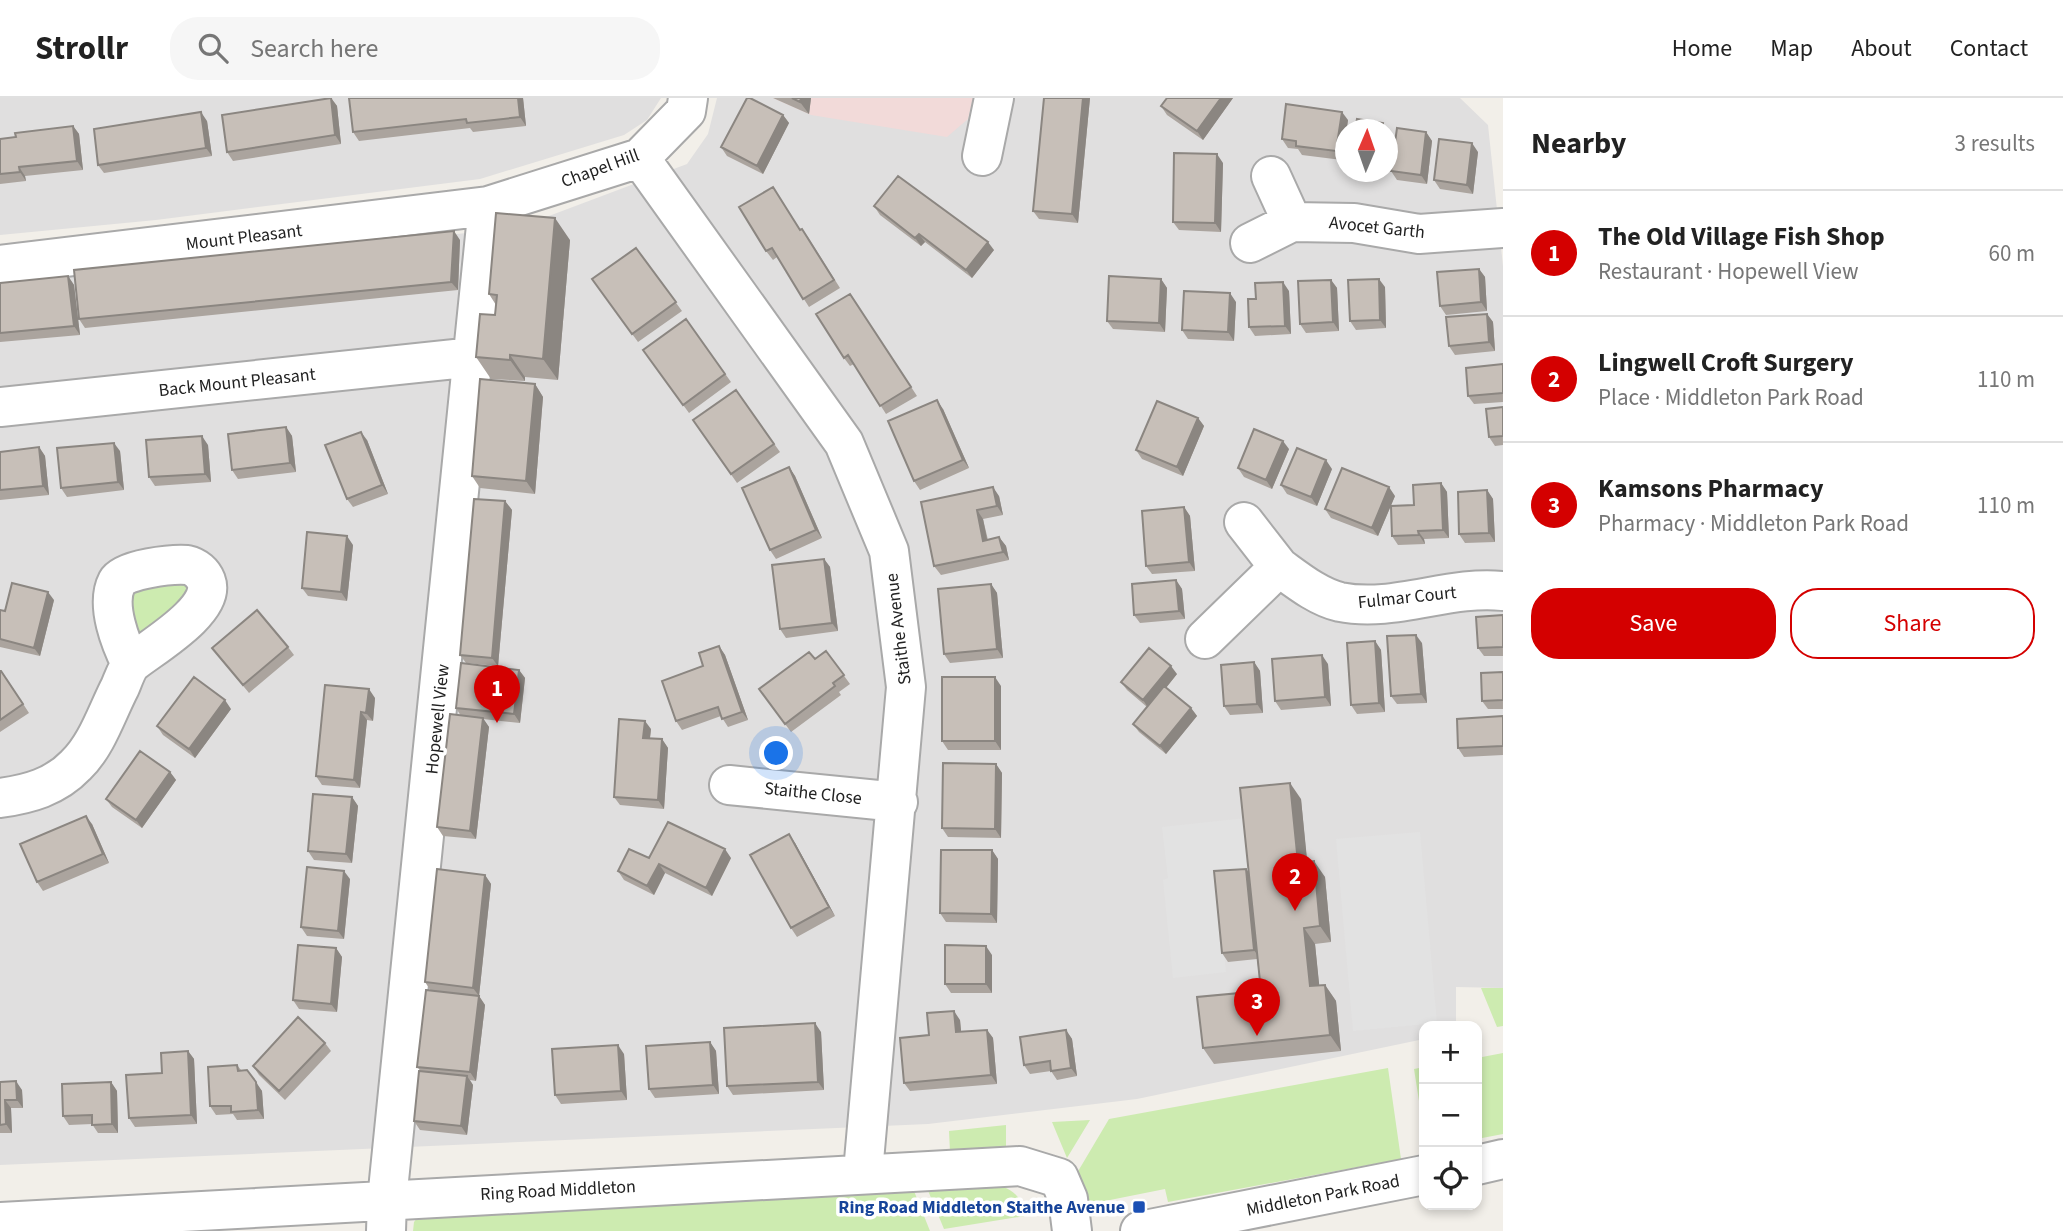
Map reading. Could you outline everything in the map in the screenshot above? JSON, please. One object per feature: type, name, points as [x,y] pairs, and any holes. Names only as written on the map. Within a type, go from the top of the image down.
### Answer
[{"type":"street","name":"Chapel Hill","points":[[488,206],[640,158],[686,111],[688,98]]},
{"type":"street","points":[[982,156],[994,98]]},
{"type":"street","name":"Staithe Avenue","points":[[640,158],[844,443],[889,551],[906,687],[898,802],[863,1172]]},
{"type":"street","points":[[1271,176],[1292,222]]},
{"type":"street","name":"Mount Pleasant","points":[[0,265],[488,206]]},
{"type":"street","name":"Hopewell View","points":[[386,1215],[488,206]]},
{"type":"street","name":"Avocet Garth","points":[[1251,243],[1292,222],[1354,223],[1419,234],[1503,228]]},
{"type":"street","name":"Back Mount Pleasant","points":[[0,407],[474,357]]},
{"type":"street","name":"Fulmar Court","points":[[1244,522],[1279,567],[1305,586],[1338,602],[1368,604],[1481,589],[1503,591]]},
{"type":"street","points":[[1205,639],[1279,567]]},
{"type":"street","points":[[0,798],[29,794],[56,782],[78,764],[94,740],[131,664]]},
{"type":"street","name":"Staithe Close","points":[[729,785],[898,802]]},
{"type":"street","points":[[1482,1164],[1503,1159]]},
{"type":"street","name":"Ring Road Middleton","points":[[0,1222],[386,1215],[863,1172],[1020,1166],[1059,1178],[1068,1199],[1072,1231]]},
{"type":"street","name":"Middleton Park Road","points":[[1140,1231],[1419,1176]]},
{"type":"shaded area","points":[[0,98],[661,98],[647,120],[624,135],[480,179],[156,220],[0,235]]},
{"type":"shaded area","points":[[717,98],[773,98],[953,129],[968,119],[973,98],[1460,98],[1488,125],[1503,266],[1503,988],[1456,987],[1456,1021],[1419,1021],[1419,1040],[1137,1099],[928,1124],[0,1165],[0,279],[517,228],[687,164],[708,134]]},
{"type":"shaded area","points":[[773,98],[973,98],[968,119],[947,137],[811,115]]},
{"type":"shaded area","points":[[1246,818],[1252,872],[1216,877],[1226,972],[1173,978],[1163,880],[1168,878],[1162,827]]},
{"type":"shaded area","points":[[1420,832],[1437,1021],[1419,1021],[1419,1025],[1353,1031],[1336,839]]},
{"type":"green space","points":[[182,582],[188,587],[189,595],[137,639],[127,596],[133,588]]},
{"type":"green space","points":[[1481,988],[1503,988],[1503,1026],[1497,1027]]},
{"type":"green space","points":[[1503,1053],[1503,1134],[1482,1138],[1482,1084],[1482,1057]]},
{"type":"green space","points":[[1388,1068],[1401,1159],[1168,1202],[1165,1189],[1080,1206],[1077,1173],[1109,1119]]},
{"type":"green space","points":[[1419,1068],[1419,1101],[1414,1069]]},
{"type":"green space","points":[[1090,1120],[1067,1158],[1052,1122]]},
{"type":"green space","points":[[1006,1125],[1006,1152],[950,1152],[949,1131]]},
{"type":"green space","points":[[910,1181],[930,1231],[413,1231],[414,1222],[422,1212]]},
{"type":"green space","points":[[924,1181],[968,1181],[1000,1185],[1012,1192],[1021,1202],[1025,1216],[944,1229]]},
{"type":"building","points":[[331,98],[335,135],[227,152],[222,115]]},
{"type":"building","points":[[349,98],[518,98],[520,117],[467,123],[466,119],[353,132]]},
{"type":"building","points":[[747,98],[783,115],[757,166],[721,147]]},
{"type":"building","points":[[1044,98],[1083,98],[1072,214],[1033,211]]},
{"type":"building","points":[[1167,98],[1221,98],[1197,131],[1161,106]]},
{"type":"building","points":[[1286,104],[1342,112],[1341,119],[1335,119],[1335,151],[1296,146],[1296,141],[1282,139]]},
{"type":"building","points":[[201,112],[206,148],[98,165],[94,129]]},
{"type":"building","points":[[73,126],[77,161],[19,167],[20,172],[0,174],[0,139],[16,137],[15,133]]},
{"type":"building","points":[[1398,128],[1426,132],[1421,175],[1398,172]]},
{"type":"building","points":[[1439,139],[1472,143],[1467,185],[1434,180]]},
{"type":"building","points":[[1174,153],[1217,154],[1215,223],[1173,222]]},
{"type":"building","points":[[898,176],[988,242],[966,270],[919,234],[915,238],[874,206]]},
{"type":"building","points":[[773,187],[834,280],[803,299],[772,248],[766,251],[739,207]]},
{"type":"building","points":[[496,213],[555,218],[543,359],[510,355],[510,360],[476,357],[480,314],[495,315],[497,295],[489,294]]},
{"type":"building","points":[[454,231],[451,282],[79,319],[74,270]]},
{"type":"building","points":[[636,248],[676,302],[632,334],[592,279]]},
{"type":"building","points":[[1479,269],[1481,302],[1440,306],[1437,272]]},
{"type":"building","points":[[68,276],[74,326],[0,333],[0,283]]},
{"type":"building","points":[[1109,276],[1161,279],[1159,323],[1107,321]]},
{"type":"building","points":[[1379,279],[1380,320],[1350,321],[1348,280]]},
{"type":"building","points":[[1331,280],[1333,322],[1300,324],[1298,281]]},
{"type":"building","points":[[1283,282],[1285,326],[1249,327],[1248,299],[1256,299],[1255,283]]},
{"type":"building","points":[[1184,291],[1230,293],[1228,332],[1182,330]]},
{"type":"building","points":[[850,294],[911,387],[880,406],[848,355],[844,358],[816,314]]},
{"type":"building","points":[[1487,314],[1489,342],[1449,346],[1446,317]]},
{"type":"building","points":[[686,319],[725,374],[683,405],[643,350]]},
{"type":"building","points":[[1503,364],[1503,393],[1468,396],[1466,368]]},
{"type":"building","points":[[480,379],[535,384],[526,481],[472,476]]},
{"type":"building","points":[[736,390],[774,444],[731,474],[693,420]]},
{"type":"building","points":[[937,400],[963,460],[914,481],[888,421]]},
{"type":"building","points":[[1157,401],[1198,418],[1177,467],[1136,450]]},
{"type":"building","points":[[1503,407],[1503,436],[1489,437],[1486,409]]},
{"type":"building","points":[[286,427],[290,463],[232,470],[228,434]]},
{"type":"building","points":[[1254,429],[1283,441],[1266,480],[1238,468]]},
{"type":"building","points":[[361,432],[382,485],[347,499],[325,445]]},
{"type":"building","points":[[202,436],[205,474],[149,477],[146,440]]},
{"type":"building","points":[[114,443],[118,482],[61,488],[57,448]]},
{"type":"building","points":[[39,447],[43,486],[0,490],[0,452]]},
{"type":"building","points":[[1297,448],[1326,460],[1311,497],[1281,485]]},
{"type":"building","points":[[789,467],[816,530],[770,550],[742,488]]},
{"type":"building","points":[[1342,468],[1389,487],[1372,528],[1325,509]]},
{"type":"building","points":[[1441,483],[1443,530],[1418,531],[1419,535],[1392,536],[1391,506],[1414,505],[1413,485]]},
{"type":"building","points":[[993,487],[997,506],[977,510],[983,541],[999,537],[1003,552],[934,566],[921,502]]},
{"type":"building","points":[[1487,490],[1489,533],[1459,534],[1458,492]]},
{"type":"building","points":[[474,499],[505,501],[492,658],[460,655]]},
{"type":"building","points":[[1184,507],[1189,562],[1146,566],[1142,511]]},
{"type":"building","points":[[307,532],[347,536],[341,592],[302,588]]},
{"type":"building","points":[[824,559],[832,623],[780,629],[772,565]]},
{"type":"building","points":[[1176,580],[1179,611],[1134,615],[1132,584]]},
{"type":"building","points":[[12,583],[48,592],[34,648],[0,639],[0,610],[5,611]]},
{"type":"building","points":[[991,584],[997,649],[944,654],[938,589]]},
{"type":"building","points":[[257,610],[288,647],[243,685],[212,648]]},
{"type":"building","points":[[1503,615],[1503,647],[1478,648],[1476,617]]},
{"type":"building","points":[[1416,635],[1421,694],[1391,696],[1387,636]]},
{"type":"building","points":[[1375,641],[1379,703],[1351,705],[1347,643]]},
{"type":"building","points":[[719,646],[742,712],[722,719],[718,707],[676,721],[662,681],[703,666],[699,653]]},
{"type":"building","points":[[1149,648],[1171,666],[1143,700],[1121,682]]},
{"type":"building","points":[[826,651],[844,675],[833,683],[835,686],[785,724],[759,689],[809,652],[815,659]]},
{"type":"building","points":[[1322,655],[1325,697],[1275,701],[1272,659]]},
{"type":"building","points":[[1254,662],[1257,704],[1224,706],[1221,665]]},
{"type":"building","points":[[461,663],[519,670],[514,714],[456,708]]},
{"type":"building","points":[[0,671],[23,704],[0,720]]},
{"type":"building","points":[[1503,672],[1503,700],[1482,701],[1481,673]]},
{"type":"building","points":[[194,677],[225,700],[189,749],[157,726]]},
{"type":"building","points":[[942,677],[995,677],[995,741],[942,741]]},
{"type":"building","points":[[325,685],[369,689],[366,713],[361,712],[354,780],[316,776]]},
{"type":"building","points":[[1164,686],[1191,708],[1160,746],[1133,724]]},
{"type":"building","points":[[450,714],[483,718],[470,831],[437,827]]},
{"type":"building","points":[[1503,716],[1503,746],[1458,748],[1457,719]]},
{"type":"building","points":[[619,719],[645,721],[643,738],[662,739],[658,800],[614,797]]},
{"type":"building","points":[[140,751],[170,772],[136,820],[106,799]]},
{"type":"building","points":[[943,763],[996,764],[995,829],[942,828]]},
{"type":"building","points":[[1290,783],[1298,863],[1314,861],[1320,926],[1304,928],[1310,986],[1325,985],[1330,1035],[1203,1048],[1197,997],[1261,991],[1240,788]]},
{"type":"building","points":[[313,794],[352,797],[346,854],[308,851]]},
{"type":"building","points":[[86,816],[103,854],[37,882],[20,844]]},
{"type":"building","points":[[668,822],[725,849],[706,888],[659,864],[647,886],[618,871],[629,849],[649,858]]},
{"type":"building","points":[[789,834],[829,907],[791,928],[750,855]]},
{"type":"building","points":[[941,850],[992,850],[991,914],[940,913]]},
{"type":"building","points":[[307,867],[344,871],[338,931],[301,927]]},
{"type":"building","points":[[437,869],[485,875],[473,988],[425,982]]},
{"type":"building","points":[[1246,869],[1254,950],[1222,953],[1214,871]]},
{"type":"building","points":[[298,945],[336,948],[331,1004],[293,1000]]},
{"type":"building","points":[[945,945],[986,946],[986,984],[945,984]]},
{"type":"building","points":[[426,990],[479,996],[470,1072],[417,1067]]},
{"type":"building","points":[[954,1011],[956,1032],[987,1030],[991,1075],[904,1083],[900,1038],[929,1035],[927,1013]]},
{"type":"building","points":[[298,1017],[325,1043],[279,1091],[253,1066]]},
{"type":"building","points":[[815,1023],[818,1082],[727,1086],[724,1028]]},
{"type":"building","points":[[1066,1030],[1071,1068],[1051,1071],[1050,1061],[1024,1065],[1020,1037]]},
{"type":"building","points":[[710,1042],[713,1085],[649,1089],[646,1046]]},
{"type":"building","points":[[618,1045],[621,1091],[555,1095],[552,1049]]},
{"type":"building","points":[[188,1051],[191,1115],[129,1118],[126,1075],[162,1073],[161,1053]]},
{"type":"building","points":[[237,1065],[238,1071],[247,1070],[256,1082],[258,1110],[231,1112],[231,1106],[210,1106],[208,1067]]},
{"type":"building","points":[[419,1071],[467,1076],[461,1126],[414,1121]]},
{"type":"building","points":[[16,1081],[17,1100],[5,1100],[6,1124],[0,1125],[0,1082]]},
{"type":"building","points":[[111,1082],[112,1124],[92,1125],[92,1115],[63,1116],[62,1084]]},
{"type":"place","name":"The Old Village Fish Shop","points":[[497,723]]},
{"type":"place","name":"Lingwell Croft Surgery","points":[[1295,911]]},
{"type":"place","name":"Kamsons Pharmacy","points":[[1257,1036]]},
{"type":"place","name":"Ring Road Middleton Staithe Avenue","points":[[1139,1207]]}]
